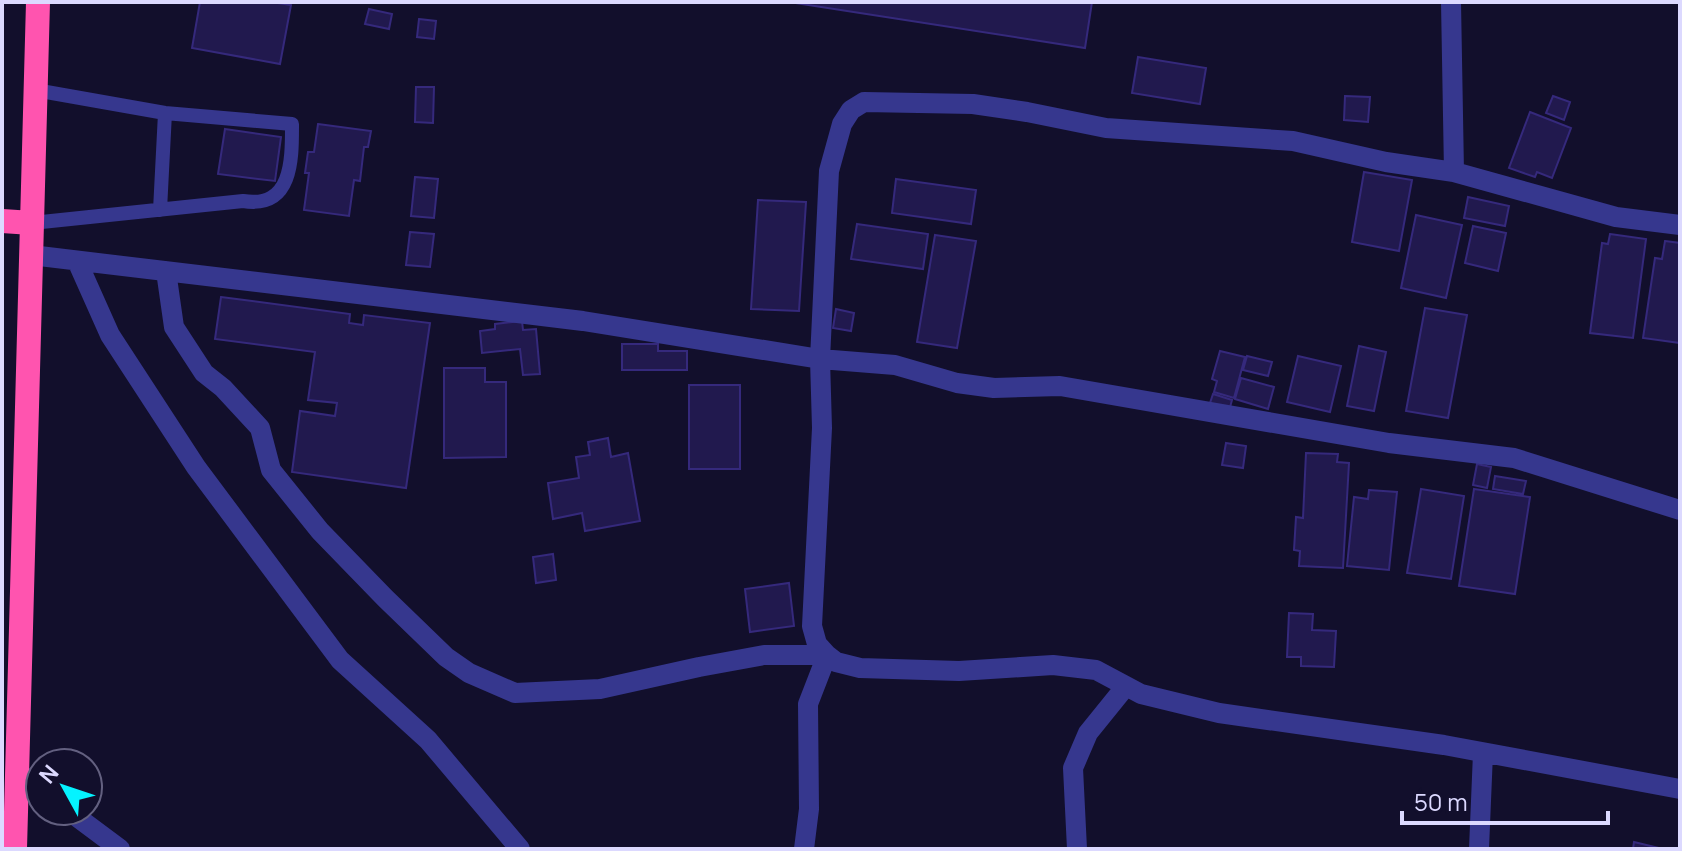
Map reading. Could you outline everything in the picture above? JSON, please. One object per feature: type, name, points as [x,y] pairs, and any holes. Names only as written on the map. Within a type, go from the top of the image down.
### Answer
[{"type":"highway","points":[[15,849],[38,2]]},
{"type":"highway","points":[[2,221],[32,223]]},
{"type":"street","points":[[1451,2],[1454,172]]},
{"type":"street","points":[[1680,225],[1616,217],[1454,172],[1386,162],[1293,141],[1106,128],[973,104],[864,102],[851,110],[842,124],[829,171],[820,359],[822,428],[812,626],[817,644],[827,655],[836,662],[860,668],[959,671],[1053,665],[1096,670],[1141,694],[1219,713],[1483,753],[1680,789]]},
{"type":"street","points":[[31,255],[583,321],[820,359],[895,365],[957,383],[994,388],[1060,386],[1328,433],[1514,458],[1680,510]]},
{"type":"street","points":[[77,261],[110,335],[179,442],[340,660],[428,740],[520,849]]},
{"type":"street","points":[[166,271],[174,327],[204,373],[223,388],[260,428],[271,470],[320,531],[385,598],[446,657],[469,673],[515,693],[600,689],[764,655],[827,655]]},
{"type":"street","points":[[804,849],[809,809],[808,704],[827,655]]},
{"type":"street","points":[[1077,849],[1073,768],[1088,733],[1126,686]]},
{"type":"street","points":[[1479,849],[1483,753]]},
{"type":"street","points":[[18,772],[24,777]]},
{"type":"street","points":[[90,827],[120,849]]},
{"type":"lane","points":[[32,223],[243,201],[258,204],[278,193],[290,173],[292,124],[165,113],[35,90]]},
{"type":"lane","points":[[160,210],[165,113]]},
{"type":"building","points":[[200,2],[291,5],[280,64],[192,48]]},
{"type":"building","points":[[789,2],[1092,2],[1085,48]]},
{"type":"building","points":[[369,9],[392,14],[389,29],[365,24]]},
{"type":"building","points":[[419,19],[436,21],[434,39],[417,37]]},
{"type":"building","points":[[1138,57],[1206,68],[1200,104],[1132,93]]},
{"type":"building","points":[[416,87],[434,87],[433,123],[415,122]]},
{"type":"building","points":[[1345,96],[1370,97],[1368,122],[1344,120]]},
{"type":"building","points":[[1553,96],[1570,102],[1564,120],[1546,113]]},
{"type":"building","points":[[1530,112],[1571,128],[1552,178],[1537,172],[1535,177],[1509,168]]},
{"type":"building","points":[[318,124],[371,131],[368,147],[364,147],[360,181],[354,180],[349,216],[304,210],[309,173],[305,173],[308,152],[314,152]]},
{"type":"building","points":[[225,129],[281,137],[275,181],[218,174]]},
{"type":"building","points":[[1364,172],[1412,180],[1399,251],[1352,242]]},
{"type":"building","points":[[415,177],[438,179],[434,218],[411,216]]},
{"type":"building","points":[[896,179],[976,190],[971,224],[892,213]]},
{"type":"building","points":[[1468,197],[1509,206],[1505,226],[1464,218]]},
{"type":"building","points":[[758,200],[806,202],[799,311],[751,309]]},
{"type":"building","points":[[1416,215],[1462,225],[1446,298],[1401,288]]},
{"type":"building","points":[[857,224],[928,234],[923,269],[851,259]]},
{"type":"building","points":[[1473,226],[1506,233],[1498,271],[1465,263]]},
{"type":"building","points":[[410,232],[434,234],[430,267],[406,265]]},
{"type":"building","points":[[1610,234],[1646,239],[1633,338],[1590,333],[1602,243],[1608,244]]},
{"type":"building","points":[[935,235],[976,241],[957,348],[917,342]]},
{"type":"building","points":[[1665,241],[1680,243],[1680,343],[1643,338],[1655,258],[1662,259]]},
{"type":"building","points":[[221,297],[350,314],[349,323],[363,325],[364,315],[430,323],[406,488],[292,472],[300,411],[335,416],[337,403],[308,400],[315,352],[215,339]]},
{"type":"building","points":[[1425,308],[1467,315],[1448,418],[1406,411]]},
{"type":"building","points":[[836,309],[854,313],[851,331],[833,328]]},
{"type":"building","points":[[522,321],[523,330],[536,329],[540,374],[523,375],[520,349],[482,353],[480,331],[495,329],[495,324]]},
{"type":"building","points":[[622,344],[658,344],[658,351],[687,351],[687,370],[622,370]]},
{"type":"building","points":[[1359,346],[1386,352],[1374,411],[1347,406]]},
{"type":"building","points":[[1220,351],[1245,357],[1234,398],[1214,392],[1217,381],[1212,379]]},
{"type":"building","points":[[1247,356],[1272,362],[1268,376],[1243,370]]},
{"type":"building","points":[[1298,356],[1341,366],[1330,412],[1287,402]]},
{"type":"building","points":[[444,368],[485,368],[485,382],[506,382],[506,457],[444,458]]},
{"type":"building","points":[[1241,378],[1274,387],[1268,409],[1235,399]]},
{"type":"building","points":[[689,385],[740,385],[740,469],[689,469]]},
{"type":"building","points":[[1213,394],[1232,400],[1229,411],[1209,406]]},
{"type":"building","points":[[608,438],[611,457],[628,453],[640,521],[585,531],[582,513],[553,519],[548,483],[579,478],[576,457],[590,455],[588,442]]},
{"type":"building","points":[[1226,443],[1246,446],[1243,468],[1222,465]]},
{"type":"building","points":[[1306,453],[1338,454],[1337,462],[1349,463],[1343,568],[1299,566],[1300,551],[1294,550],[1296,517],[1303,518]]},
{"type":"building","points":[[1477,464],[1491,467],[1487,488],[1473,485]]},
{"type":"building","points":[[1495,476],[1526,481],[1523,494],[1493,489]]},
{"type":"building","points":[[1421,489],[1464,496],[1451,579],[1407,573]]},
{"type":"building","points":[[1474,489],[1530,497],[1515,594],[1459,586]]},
{"type":"building","points":[[1369,490],[1397,492],[1389,570],[1347,566],[1354,497],[1368,499]]},
{"type":"building","points":[[553,554],[556,580],[536,583],[533,557]]},
{"type":"building","points":[[789,583],[794,626],[750,632],[745,589]]},
{"type":"building","points":[[1289,613],[1313,614],[1312,630],[1336,631],[1334,667],[1301,666],[1301,657],[1287,657]]},
{"type":"building","points":[[1634,842],[1663,849],[1633,849]]}]
